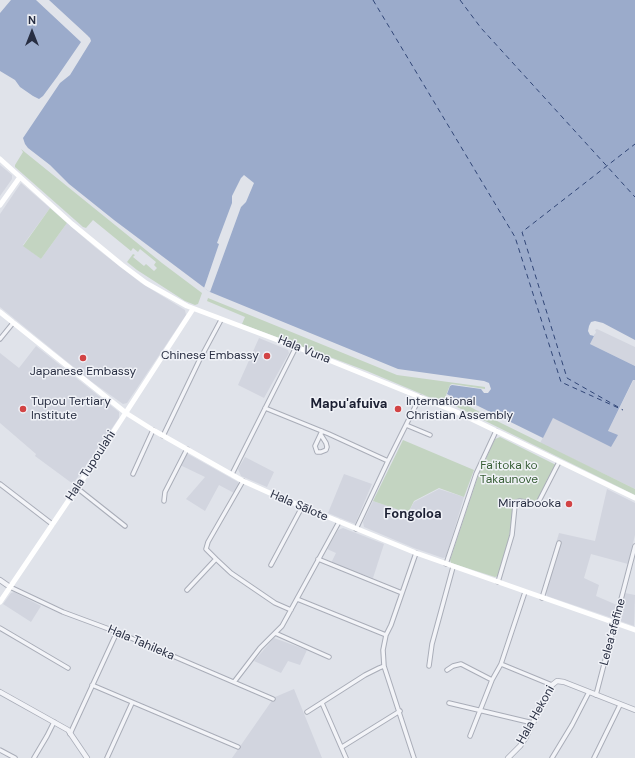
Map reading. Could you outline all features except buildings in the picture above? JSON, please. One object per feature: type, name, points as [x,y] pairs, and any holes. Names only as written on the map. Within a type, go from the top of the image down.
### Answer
[{"type":"main road","name":"Hala Vuna","points":[[0,159],[72,224],[122,265],[146,283],[193,309],[296,347],[459,413],[635,498]]},
{"type":"main road","points":[[0,205],[20,176]]},
{"type":"main road","name":"Hala Tupoulahi","points":[[0,602],[77,488],[193,309]]},
{"type":"main road","name":"Hala Sālote","points":[[0,312],[126,413],[163,436],[243,481],[302,507],[416,553],[635,630]]},
{"type":"street","points":[[163,436],[198,361],[222,320]]},
{"type":"street","points":[[0,339],[13,323]]},
{"type":"street","points":[[232,474],[296,347]]},
{"type":"street","points":[[356,529],[420,397]]},
{"type":"street","points":[[265,408],[388,461]]},
{"type":"street","points":[[406,425],[430,435]]},
{"type":"street","points":[[133,474],[153,430]]},
{"type":"street","points":[[446,564],[476,474],[496,430]]},
{"type":"street","points":[[321,433],[327,447],[326,450],[317,452],[315,446],[321,433]]},
{"type":"street","points":[[164,501],[165,492],[187,449]]},
{"type":"street","points":[[498,582],[512,535],[516,502],[538,503],[559,462]]},
{"type":"street","points":[[243,481],[208,542],[206,549],[231,573],[275,603],[291,610]]},
{"type":"street","points":[[0,484],[52,524]]},
{"type":"street","points":[[77,488],[125,526]]},
{"type":"street","points":[[271,565],[302,507]]},
{"type":"street","points":[[234,682],[260,648],[282,626],[339,522]]},
{"type":"street","points":[[542,598],[559,543]]},
{"type":"street","name":"Lelea’afafine","points":[[596,695],[635,546]]},
{"type":"street","points":[[414,758],[400,711],[384,666],[383,650],[386,635],[391,625],[416,553]]},
{"type":"street","points":[[318,558],[402,593]]},
{"type":"street","points":[[187,590],[216,560]]},
{"type":"street","points":[[429,666],[432,644],[453,567]]},
{"type":"street","points":[[0,580],[10,587]]},
{"type":"street","name":"Hala Tahileka","points":[[10,587],[63,612],[117,632],[234,682],[272,700]]},
{"type":"street","points":[[470,736],[492,680],[501,664],[525,592]]},
{"type":"street","points":[[297,599],[386,635]]},
{"type":"street","points":[[0,628],[68,668]]},
{"type":"street","points":[[70,734],[117,632]]},
{"type":"street","points":[[275,633],[329,657]]},
{"type":"street","points":[[447,670],[453,666],[461,664],[492,680]]},
{"type":"street","points":[[501,664],[552,685]]},
{"type":"street","points":[[307,712],[384,666]]},
{"type":"street","name":"Hala Hekoni","points":[[508,758],[523,742],[552,685],[557,681],[561,681],[635,710]]},
{"type":"street","points":[[92,685],[238,747]]},
{"type":"street","points":[[0,692],[68,730],[84,757]]},
{"type":"street","points":[[552,758],[572,726],[589,692]]},
{"type":"street","points":[[107,758],[132,703]]},
{"type":"street","points":[[322,703],[346,758]]},
{"type":"street","points":[[449,703],[533,723]]},
{"type":"street","points":[[594,758],[620,705]]},
{"type":"street","points":[[342,747],[400,711]]},
{"type":"street","points":[[34,758],[54,722]]},
{"type":"street","points":[[0,750],[15,758]]},
{"type":"shaded area","points":[[0,165],[12,175],[12,179],[0,196]]},
{"type":"shaded area","points":[[21,183],[50,208],[23,245],[41,259],[67,223],[141,283],[185,310],[186,315],[127,403],[123,404],[92,382],[0,307],[0,214]]},
{"type":"shaded area","points":[[597,326],[635,345],[635,366],[590,344],[595,334],[593,332]]},
{"type":"shaded area","points":[[259,338],[288,350],[289,353],[264,398],[238,385]]},
{"type":"shaded area","points":[[36,346],[119,412],[119,418],[73,484],[35,456],[36,454],[0,423],[0,353],[19,368]]},
{"type":"shaded area","points":[[634,379],[635,489],[540,443],[553,418],[608,431]]},
{"type":"shaded area","points":[[188,454],[238,482],[239,484],[234,493],[219,485],[205,511],[186,499],[205,477],[180,465],[185,455]]},
{"type":"shaded area","points":[[245,457],[274,472],[267,487],[241,476],[238,469]]},
{"type":"shaded area","points":[[344,474],[372,484],[355,524],[328,513]]},
{"type":"shaded area","points":[[439,489],[464,497],[446,557],[443,558],[414,548],[364,527],[363,522],[373,501],[408,513],[414,502]]},
{"type":"shaded area","points":[[607,489],[635,503],[635,535],[628,564],[591,554],[584,578],[599,585],[596,596],[617,605],[614,617],[612,618],[547,596],[546,593],[549,583],[545,581],[559,533],[595,541]]},
{"type":"shaded area","points":[[343,528],[384,544],[373,578],[331,563],[336,553],[327,549],[338,530]]},
{"type":"shaded area","points":[[14,592],[41,606],[31,622],[3,604],[11,593]]},
{"type":"shaded area","points":[[625,593],[635,595],[634,626],[620,621],[618,617]]},
{"type":"shaded area","points":[[274,638],[307,650],[300,665],[288,661],[281,673],[254,661]]},
{"type":"shaded area","points":[[294,689],[322,758],[232,758],[273,699]]},
{"type":"green space","points":[[21,149],[162,263],[202,293],[198,304],[195,305],[185,301],[127,262],[133,254],[135,255],[133,257],[144,266],[146,264],[154,271],[157,268],[154,265],[156,262],[140,249],[138,252],[133,248],[131,251],[93,220],[86,228],[83,227],[15,167],[23,152]]},
{"type":"green space","points":[[50,208],[67,223],[41,259],[23,246]]},
{"type":"green space","points":[[208,298],[397,375],[485,387],[485,389],[452,384],[450,385],[443,403],[367,371],[242,324],[245,317],[207,301]]},
{"type":"green space","points":[[455,399],[635,489],[635,495],[451,404]]},
{"type":"green space","name":"Fa'itoka ko Takaunove","points":[[500,437],[556,465],[538,501],[534,503],[514,500],[507,548],[498,576],[495,577],[451,563],[450,560],[478,476],[495,439]]},
{"type":"green space","points":[[403,440],[474,470],[464,497],[439,488],[414,501],[408,513],[373,501]]},
{"type":"water","points":[[11,0],[36,0],[81,42],[43,96],[39,99],[20,87],[15,80],[0,71],[0,13]]},
{"type":"water","points":[[49,0],[635,0],[635,345],[599,327],[595,328],[595,334],[590,344],[635,366],[635,380],[633,380],[608,431],[618,435],[611,447],[553,418],[543,438],[472,403],[468,406],[447,394],[450,386],[452,385],[481,389],[484,393],[488,393],[491,389],[489,383],[484,381],[398,369],[210,292],[114,220],[69,184],[50,165],[28,148],[23,138],[60,83],[70,75],[91,41],[87,35]]},
{"type":"pier","points":[[244,175],[254,183],[246,202],[241,207],[210,292],[204,288],[219,244],[217,243],[232,203],[232,196]]},
{"type":"pier","points":[[595,321],[603,323],[635,340],[635,347],[597,329],[595,330],[596,332],[594,336],[590,335],[588,331],[589,326],[591,322]]},
{"type":"ferry route","points":[[373,0],[515,237],[561,382],[623,410]]},
{"type":"ferry route","points":[[460,0],[481,28],[635,197]]},
{"type":"ferry route","points":[[618,407],[567,378],[522,232],[635,144]]},
{"type":"place","name":"Chinese Embassy","points":[[267,356]]},
{"type":"place","name":"Japanese Embassy","points":[[83,358]]},
{"type":"place","name":"Tupou Tertiary Institute","points":[[23,409]]},
{"type":"place","name":"International Christian Assembly","points":[[398,409]]},
{"type":"place","name":"Mirrabooka","points":[[569,504]]},
{"type":"district","name":"Mapu'afuiva","points":[[349,405]]},
{"type":"district","name":"Fongoloa","points":[[413,515]]}]
